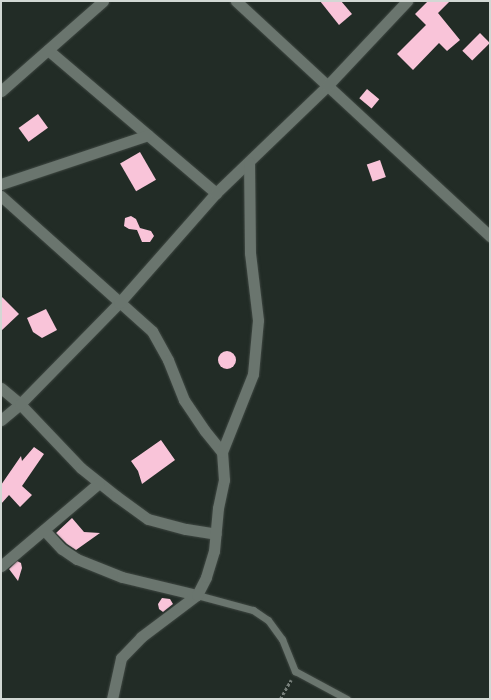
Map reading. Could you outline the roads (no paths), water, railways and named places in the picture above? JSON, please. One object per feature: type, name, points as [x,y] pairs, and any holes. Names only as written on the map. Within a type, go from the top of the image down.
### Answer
[{"type":"street","points":[[1,90],[103,1]]},
{"type":"street","points":[[236,1],[490,236]]},
{"type":"street","points":[[1,420],[20,404],[119,303],[216,194],[327,86],[407,1]]},
{"type":"street","points":[[48,50],[216,194]]},
{"type":"street","points":[[1,184],[148,135]]},
{"type":"street","points":[[112,699],[121,658],[141,638],[197,595],[206,577],[214,551],[218,508],[224,480],[222,452],[253,374],[258,320],[250,253],[249,162]]},
{"type":"street","points":[[1,196],[152,331],[168,360],[184,400],[205,431],[222,452]]},
{"type":"street","points":[[1,388],[20,404],[81,468],[148,519],[186,529],[216,534]]},
{"type":"street","points":[[1,566],[99,483]]},
{"type":"street","points":[[44,530],[62,549],[77,559],[122,577],[197,595]]},
{"type":"lane","points":[[197,595],[253,610],[268,620],[282,639],[295,672],[347,699]]}]
